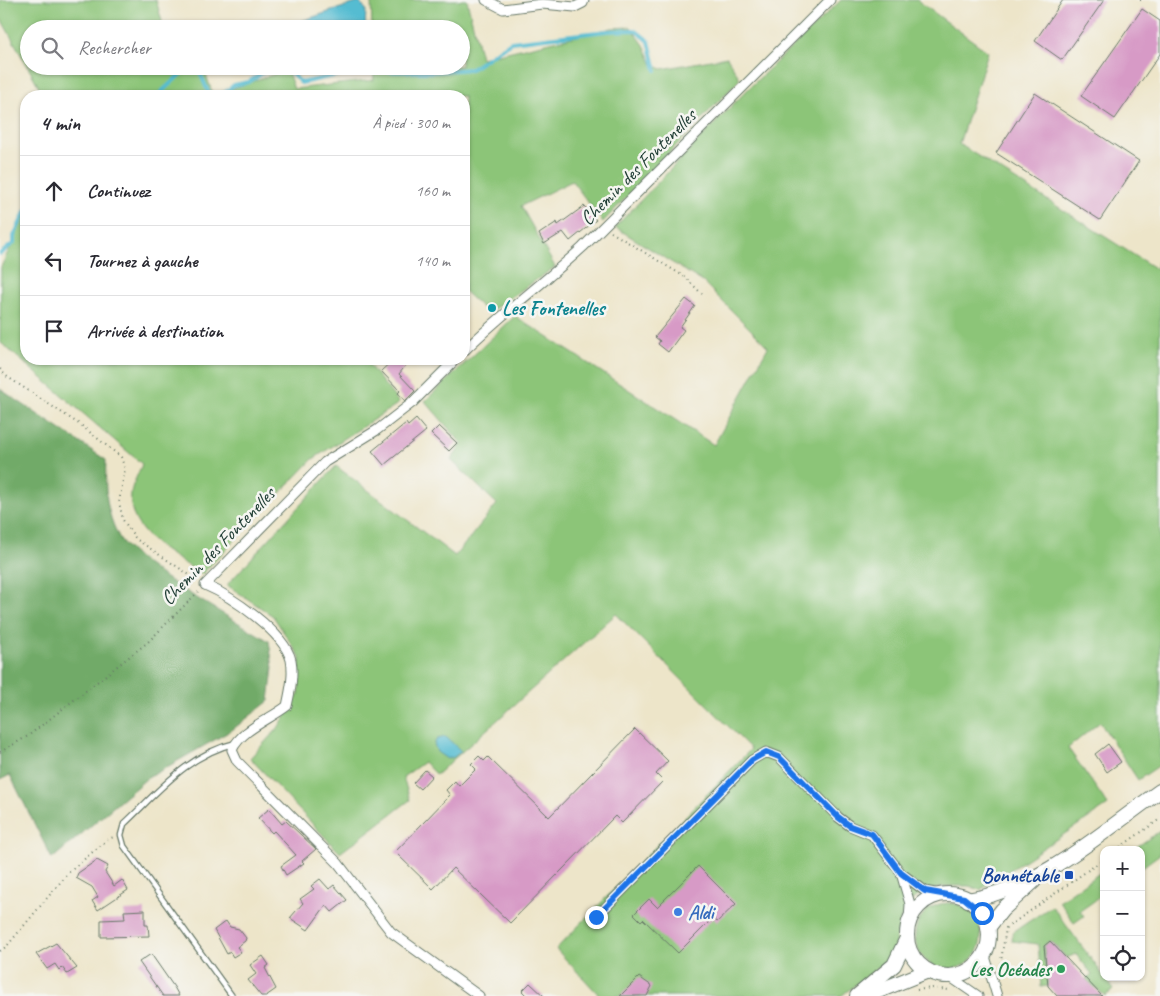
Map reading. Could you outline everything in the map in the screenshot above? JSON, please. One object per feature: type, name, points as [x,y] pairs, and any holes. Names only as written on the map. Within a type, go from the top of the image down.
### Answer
[{"type":"main road","points":[[988,928],[1002,910],[1048,869],[1160,791]]},
{"type":"main road","points":[[968,900],[995,895],[1048,869]]},
{"type":"main road","points":[[857,996],[894,965],[907,938],[909,922],[921,904],[933,897],[944,895],[957,896],[968,900],[982,913],[988,928],[988,940],[984,953],[970,969],[949,976],[928,971],[913,956],[907,938]]},
{"type":"main road","points":[[866,996],[928,971]]},
{"type":"street","points":[[486,0],[503,9],[542,4],[575,7],[583,3],[584,0]]},
{"type":"street","name":"Chemin des Fontenelles","points":[[470,345],[488,327],[553,275],[830,0]]},
{"type":"street","name":"Chemin des Fontenelles","points":[[205,585],[325,462],[377,430],[412,403],[450,365]]},
{"type":"street","points":[[205,585],[218,591],[267,626],[284,646],[291,661],[291,690],[286,706],[253,728],[236,743],[232,750],[237,762],[338,864],[391,932],[479,996]]},
{"type":"street","points":[[596,917],[752,760],[766,752],[779,757],[838,817],[850,826],[872,834],[901,873],[925,891],[944,895]]},
{"type":"street","points":[[901,873],[910,904],[909,922]]},
{"type":"street","points":[[984,953],[998,996]]},
{"type":"street","points":[[949,976],[978,996]]},
{"type":"lane","points":[[232,996],[124,846],[121,835],[124,824],[184,766],[216,748],[236,743]]},
{"type":"path","points":[[603,227],[685,277],[702,294]]},
{"type":"path","points":[[0,369],[6,376],[82,426],[121,457],[125,469],[119,502],[124,520],[136,538],[205,585]]},
{"type":"path","name":"Chemin des Fontenelles","points":[[0,752],[28,736],[148,642],[205,585]]},
{"type":"path","points":[[1122,846],[1160,819]]},
{"type":"path","points":[[0,952],[68,873],[108,839],[121,835]]},
{"type":"path","points":[[999,975],[1006,928],[1100,861]]},
{"type":"path","points":[[911,991],[931,988],[955,991]]},
{"type":"green space","points":[[0,0],[156,0],[162,20],[20,20],[20,53],[0,17]]},
{"type":"green space","points":[[371,0],[467,0],[481,58],[612,28],[631,27],[644,45],[653,65],[662,69],[727,57],[740,79],[603,222],[572,181],[521,206],[555,267],[488,313],[470,296],[470,90],[228,90],[272,75],[289,75],[294,89],[374,80],[374,75],[470,75],[470,20],[372,20]]},
{"type":"green space","points":[[841,0],[917,0],[988,52],[959,144],[1156,269],[1160,245],[1160,765],[1138,780],[1100,722],[1068,748],[1108,805],[980,890],[969,886],[946,886],[925,891],[912,900],[901,917],[892,957],[841,996],[600,996],[556,949],[751,749],[616,614],[436,775],[424,762],[403,777],[410,800],[340,853],[250,758],[278,728],[299,694],[300,657],[273,616],[227,585],[336,466],[455,556],[497,504],[451,460],[462,444],[425,401],[463,365],[470,365],[470,358],[515,316],[714,445],[768,347],[703,282],[615,227],[747,90]]},
{"type":"green space","points":[[32,75],[206,75],[211,90],[41,90]]},
{"type":"green space","points":[[20,227],[20,359],[0,342],[1,267]]},
{"type":"green space","points":[[27,365],[369,365],[399,403],[313,459],[202,574],[154,542],[136,520],[131,508],[131,493],[142,464]]},
{"type":"green space","points":[[0,389],[106,460],[108,508],[119,537],[145,563],[165,577],[269,641],[273,668],[269,701],[232,730],[146,779],[52,859],[10,775],[0,780]]},
{"type":"green space","points":[[1160,831],[1160,854],[1145,865],[1145,846],[1138,846]]},
{"type":"green space","points":[[1100,873],[1100,897],[1080,911],[1084,916],[1074,923],[1059,901]]},
{"type":"green space","points":[[941,903],[955,903],[967,908],[976,917],[981,929],[979,949],[972,960],[955,969],[941,969],[929,964],[920,955],[915,943],[915,929],[920,917],[929,908]]},
{"type":"green space","points":[[1052,906],[1100,971],[1100,981],[1107,981],[1114,990],[1105,996],[1086,979],[1092,974],[1076,954],[1066,958],[1050,941],[1044,946],[1048,986],[1041,987],[1038,944],[1012,941],[1013,932]]},
{"type":"water","points":[[359,2],[366,9],[365,20],[304,20]]},
{"type":"water","points":[[446,737],[461,751],[454,757],[447,759],[437,752],[434,744],[437,739]]},
{"type":"building","points":[[1063,0],[1104,0],[1062,60],[1035,41]]},
{"type":"building","points":[[1142,9],[1160,21],[1160,54],[1115,119],[1081,96]]},
{"type":"building","points":[[1035,93],[1139,161],[1100,220],[996,153]]},
{"type":"building","points":[[584,206],[596,220],[570,241],[563,232],[544,244],[539,234],[557,222],[558,225]]},
{"type":"building","points":[[686,299],[695,306],[680,327],[684,330],[668,352],[658,344],[660,341],[655,337]]},
{"type":"building","points":[[388,365],[406,365],[399,374],[415,391],[405,401],[398,393],[400,391],[381,371]]},
{"type":"building","points":[[416,419],[426,431],[384,465],[372,451],[406,423],[408,426]]},
{"type":"building","points":[[439,426],[457,443],[449,451],[431,434]]},
{"type":"building","points":[[635,729],[668,761],[656,774],[663,781],[622,823],[615,816],[510,923],[453,868],[433,889],[395,852],[450,795],[446,790],[455,781],[459,786],[476,769],[471,764],[479,756],[484,761],[488,757],[549,817]]},
{"type":"building","points":[[1108,744],[1121,762],[1107,772],[1095,754]]},
{"type":"building","points":[[425,770],[432,776],[420,789],[413,783]]},
{"type":"building","points":[[269,809],[282,824],[286,821],[316,849],[302,861],[304,863],[286,875],[281,866],[296,855],[274,831],[272,833],[258,818]]},
{"type":"building","points":[[97,860],[108,866],[105,872],[114,886],[122,880],[128,890],[98,910],[92,901],[98,897],[92,887],[76,878],[78,873]]},
{"type":"building","name":"Aldi","points":[[698,866],[736,904],[717,922],[713,918],[678,953],[643,919],[641,921],[634,914],[649,899],[657,907]]},
{"type":"building","points":[[320,879],[329,889],[334,885],[347,900],[332,912],[326,905],[308,930],[290,918],[303,903],[300,899],[314,889],[311,886]]},
{"type":"building","points":[[145,910],[145,925],[148,925],[149,936],[101,937],[101,920],[125,919],[124,911]]},
{"type":"building","points":[[226,921],[230,927],[239,929],[246,938],[237,947],[241,952],[233,957],[230,952],[227,954],[214,930]]},
{"type":"building","name":"Les Océades","points":[[1050,941],[1102,996],[1057,996],[1048,986],[1044,946]]},
{"type":"building","points":[[56,943],[77,968],[67,974],[62,967],[59,970],[55,964],[47,969],[36,954]]},
{"type":"building","points":[[151,954],[179,996],[163,996],[139,962]]},
{"type":"building","points":[[263,956],[269,965],[265,968],[276,989],[266,996],[261,996],[248,980],[256,974],[250,965]]},
{"type":"building","points":[[639,977],[652,986],[647,996],[620,996]]},
{"type":"building","points":[[530,983],[544,996],[527,996],[522,991]]},
{"type":"waterway","points":[[470,69],[511,42],[607,31],[635,30],[649,41],[656,70]]},
{"type":"waterway","points":[[163,90],[180,75]]},
{"type":"waterway","points":[[201,75],[207,90]]},
{"type":"waterway","points":[[228,90],[234,85],[249,82],[260,75]]},
{"type":"waterway","points":[[294,75],[301,83],[338,75]]},
{"type":"waterway","points":[[0,254],[14,243],[14,236],[20,223]]},
{"type":"place","name":"Les Fontenelles","points":[[492,308]]},
{"type":"place","name":"Bonnétable","points":[[1069,875]]},
{"type":"place","name":"Aldi","points":[[678,912]]},
{"type":"place","name":"Les Océades","points":[[1061,969]]},
{"type":"route","points":[[596,917],[752,760],[766,752],[779,757],[838,817],[850,826],[872,834],[901,873],[925,891],[964,898],[976,906],[982,913]]}]
